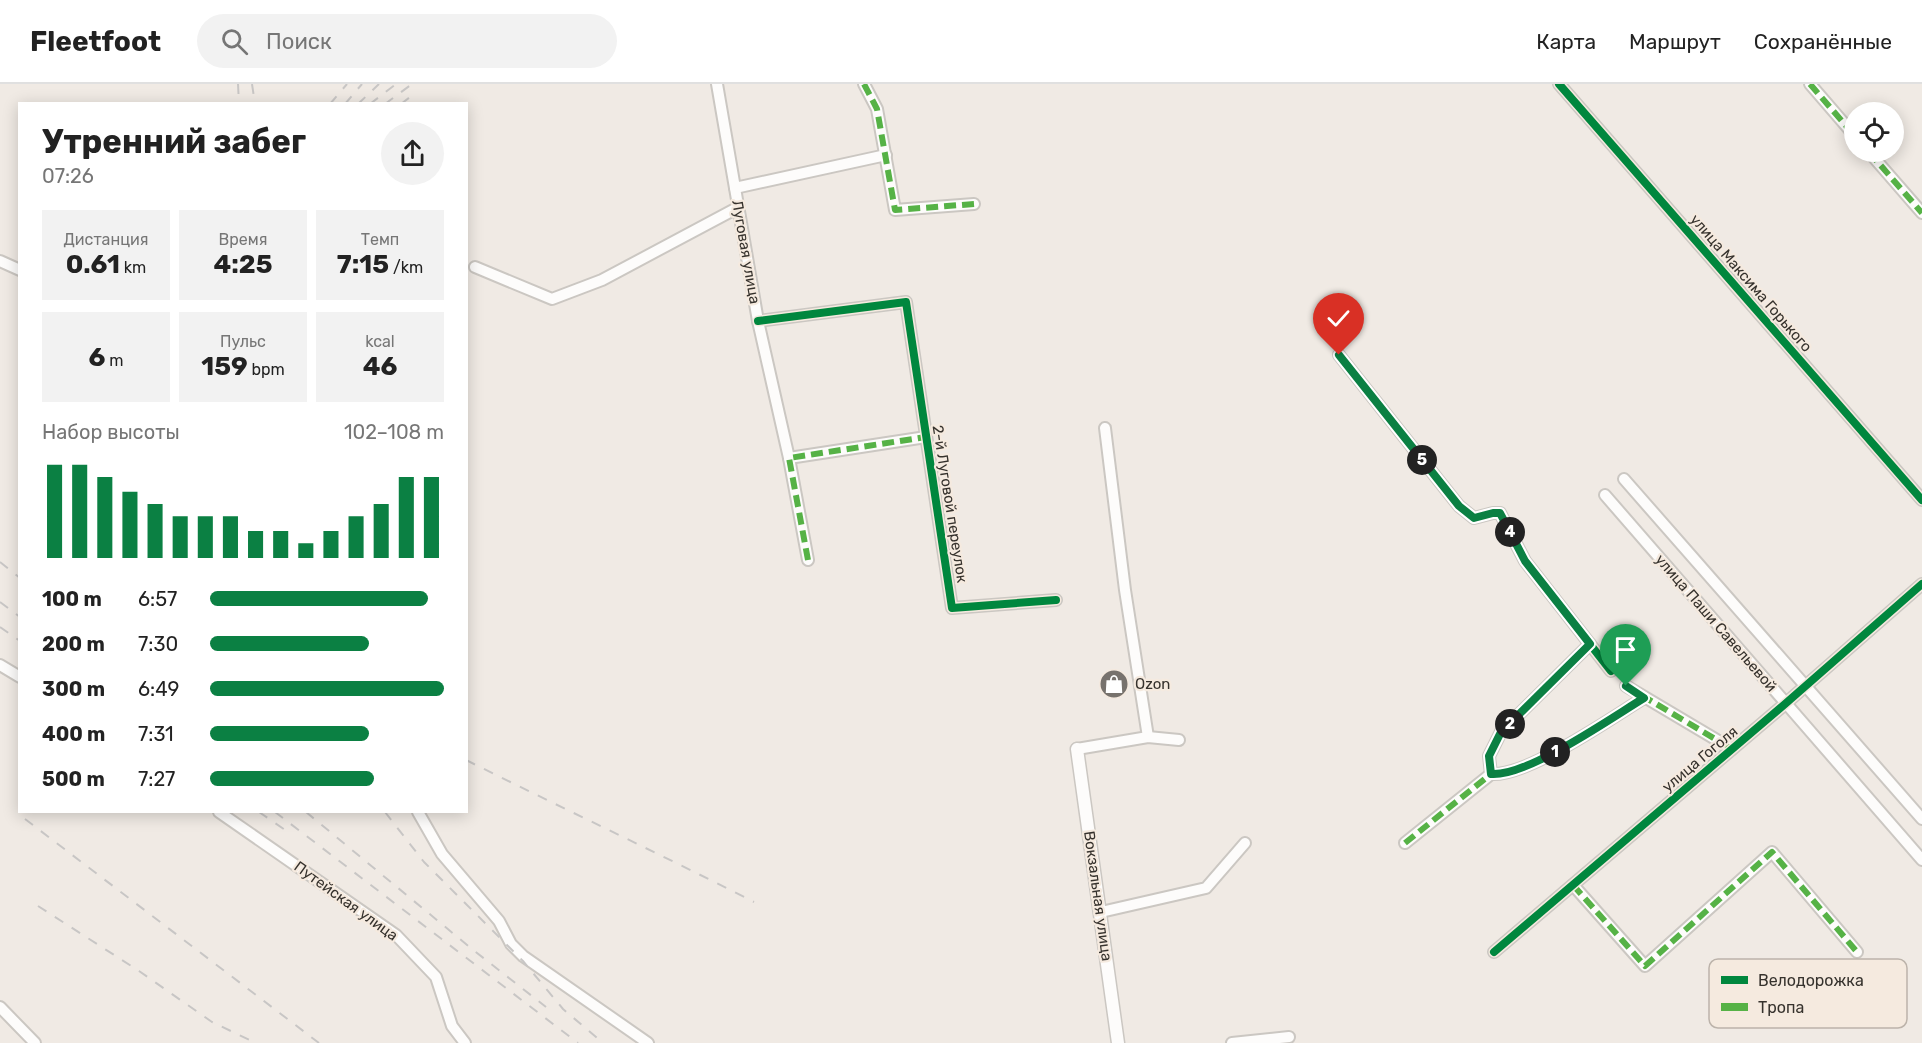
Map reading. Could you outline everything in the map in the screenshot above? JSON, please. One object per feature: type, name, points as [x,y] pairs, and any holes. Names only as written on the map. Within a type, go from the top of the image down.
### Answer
[{"type":"street","name":"Луговая улица","points":[[717,84],[758,321],[789,458],[808,560]]},
{"type":"street","points":[[864,84],[877,109],[895,210],[975,204]]},
{"type":"street","name":"улица Максима Горького","points":[[1559,84],[1922,500]]},
{"type":"street","points":[[1810,84],[1844,123]]},
{"type":"street","points":[[735,188],[886,156]]},
{"type":"street","points":[[1878,162],[1922,213]]},
{"type":"street","points":[[475,267],[552,299],[602,280],[739,207]]},
{"type":"street","points":[[0,261],[18,269]]},
{"type":"street","name":"2-й Луговой переулок","points":[[758,321],[906,302],[952,608],[1056,600]]},
{"type":"street","points":[[1339,355],[1459,506],[1474,518],[1500,513],[1525,561],[1611,671]]},
{"type":"street","points":[[1105,428],[1125,590],[1148,737]]},
{"type":"street","points":[[789,458],[926,437]]},
{"type":"street","name":"улица Паши Савельевой","points":[[1624,478],[1922,819]]},
{"type":"street","name":"улица Паши Савельевой","points":[[1605,495],[1922,860]]},
{"type":"street","name":"улица Гоголя","points":[[1494,952],[1922,584]]},
{"type":"street","points":[[1491,774],[1489,756],[1501,732],[1590,644]]},
{"type":"street","points":[[0,665],[18,676]]},
{"type":"street","points":[[1626,686],[1732,749]]},
{"type":"street","points":[[1405,843],[1491,774],[1502,775],[1546,757],[1644,698]]},
{"type":"street","points":[[1077,748],[1148,737],[1179,740]]},
{"type":"street","name":"Вокзальная улица","points":[[1077,748],[1118,1043]]},
{"type":"street","name":"Путейская улица","points":[[220,813],[396,935],[436,977],[452,1026],[465,1043]]},
{"type":"street","points":[[419,813],[442,854],[499,921],[511,944],[524,956],[648,1043]]},
{"type":"street","points":[[1101,912],[1206,888],[1245,843]]},
{"type":"street","points":[[1573,885],[1645,966],[1772,852],[1857,952]]},
{"type":"street","points":[[0,1007],[35,1043]]},
{"type":"street","points":[[1232,1043],[1289,1037]]},
{"type":"railway","points":[[238,84],[239,102]]},
{"type":"railway","points":[[252,84],[255,102]]},
{"type":"railway","points":[[332,102],[347,84]]},
{"type":"railway","points":[[347,102],[362,84]]},
{"type":"railway","points":[[360,102],[379,84]]},
{"type":"railway","points":[[373,102],[396,84]]},
{"type":"railway","points":[[388,102],[412,84]]},
{"type":"railway","points":[[404,102],[414,94]]},
{"type":"railway","points":[[0,562],[18,576]]},
{"type":"railway","points":[[0,602],[18,616]]},
{"type":"railway","points":[[0,627],[18,640]]},
{"type":"railway","points":[[468,761],[754,902]]},
{"type":"railway","points":[[260,813],[291,834]]},
{"type":"railway","points":[[276,813],[578,1043]]},
{"type":"railway","points":[[307,813],[546,1007]]},
{"type":"railway","points":[[386,813],[424,862],[523,961],[563,1009],[603,1043]]},
{"type":"railway","points":[[25,819],[319,1043]]},
{"type":"railway","points":[[38,906],[139,971],[212,1022],[256,1043]]},
{"type":"marked path","points":[[864,84],[877,109],[895,210],[974,204]]},
{"type":"marked path","points":[[1810,84],[1844,123]]},
{"type":"marked path","points":[[1878,162],[1922,213]]},
{"type":"marked path","points":[[808,560],[789,458],[926,437]]},
{"type":"marked path","points":[[1491,774],[1489,756],[1501,732],[1590,644]]},
{"type":"marked path","points":[[1626,686],[1732,749]]},
{"type":"marked path","points":[[1405,843],[1491,774],[1507,772],[1547,757],[1644,698]]},
{"type":"marked path","points":[[1573,885],[1645,966],[1772,852],[1857,952]]},
{"type":"cycle path","points":[[1559,84],[1922,500]]},
{"type":"cycle path","points":[[758,321],[906,302],[952,608],[1056,600]]},
{"type":"cycle path","points":[[1339,355],[1459,506],[1474,518],[1500,513],[1525,561],[1611,671]]},
{"type":"cycle path","points":[[1494,952],[1922,584]]},
{"type":"place","name":"Ozon","points":[[1114,684]]},
{"type":"route","points":[[1339,355],[1459,506],[1474,518],[1500,513],[1525,561],[1590,644],[1501,732],[1489,756],[1491,774],[1502,775],[1546,757],[1644,698],[1626,686]]}]
